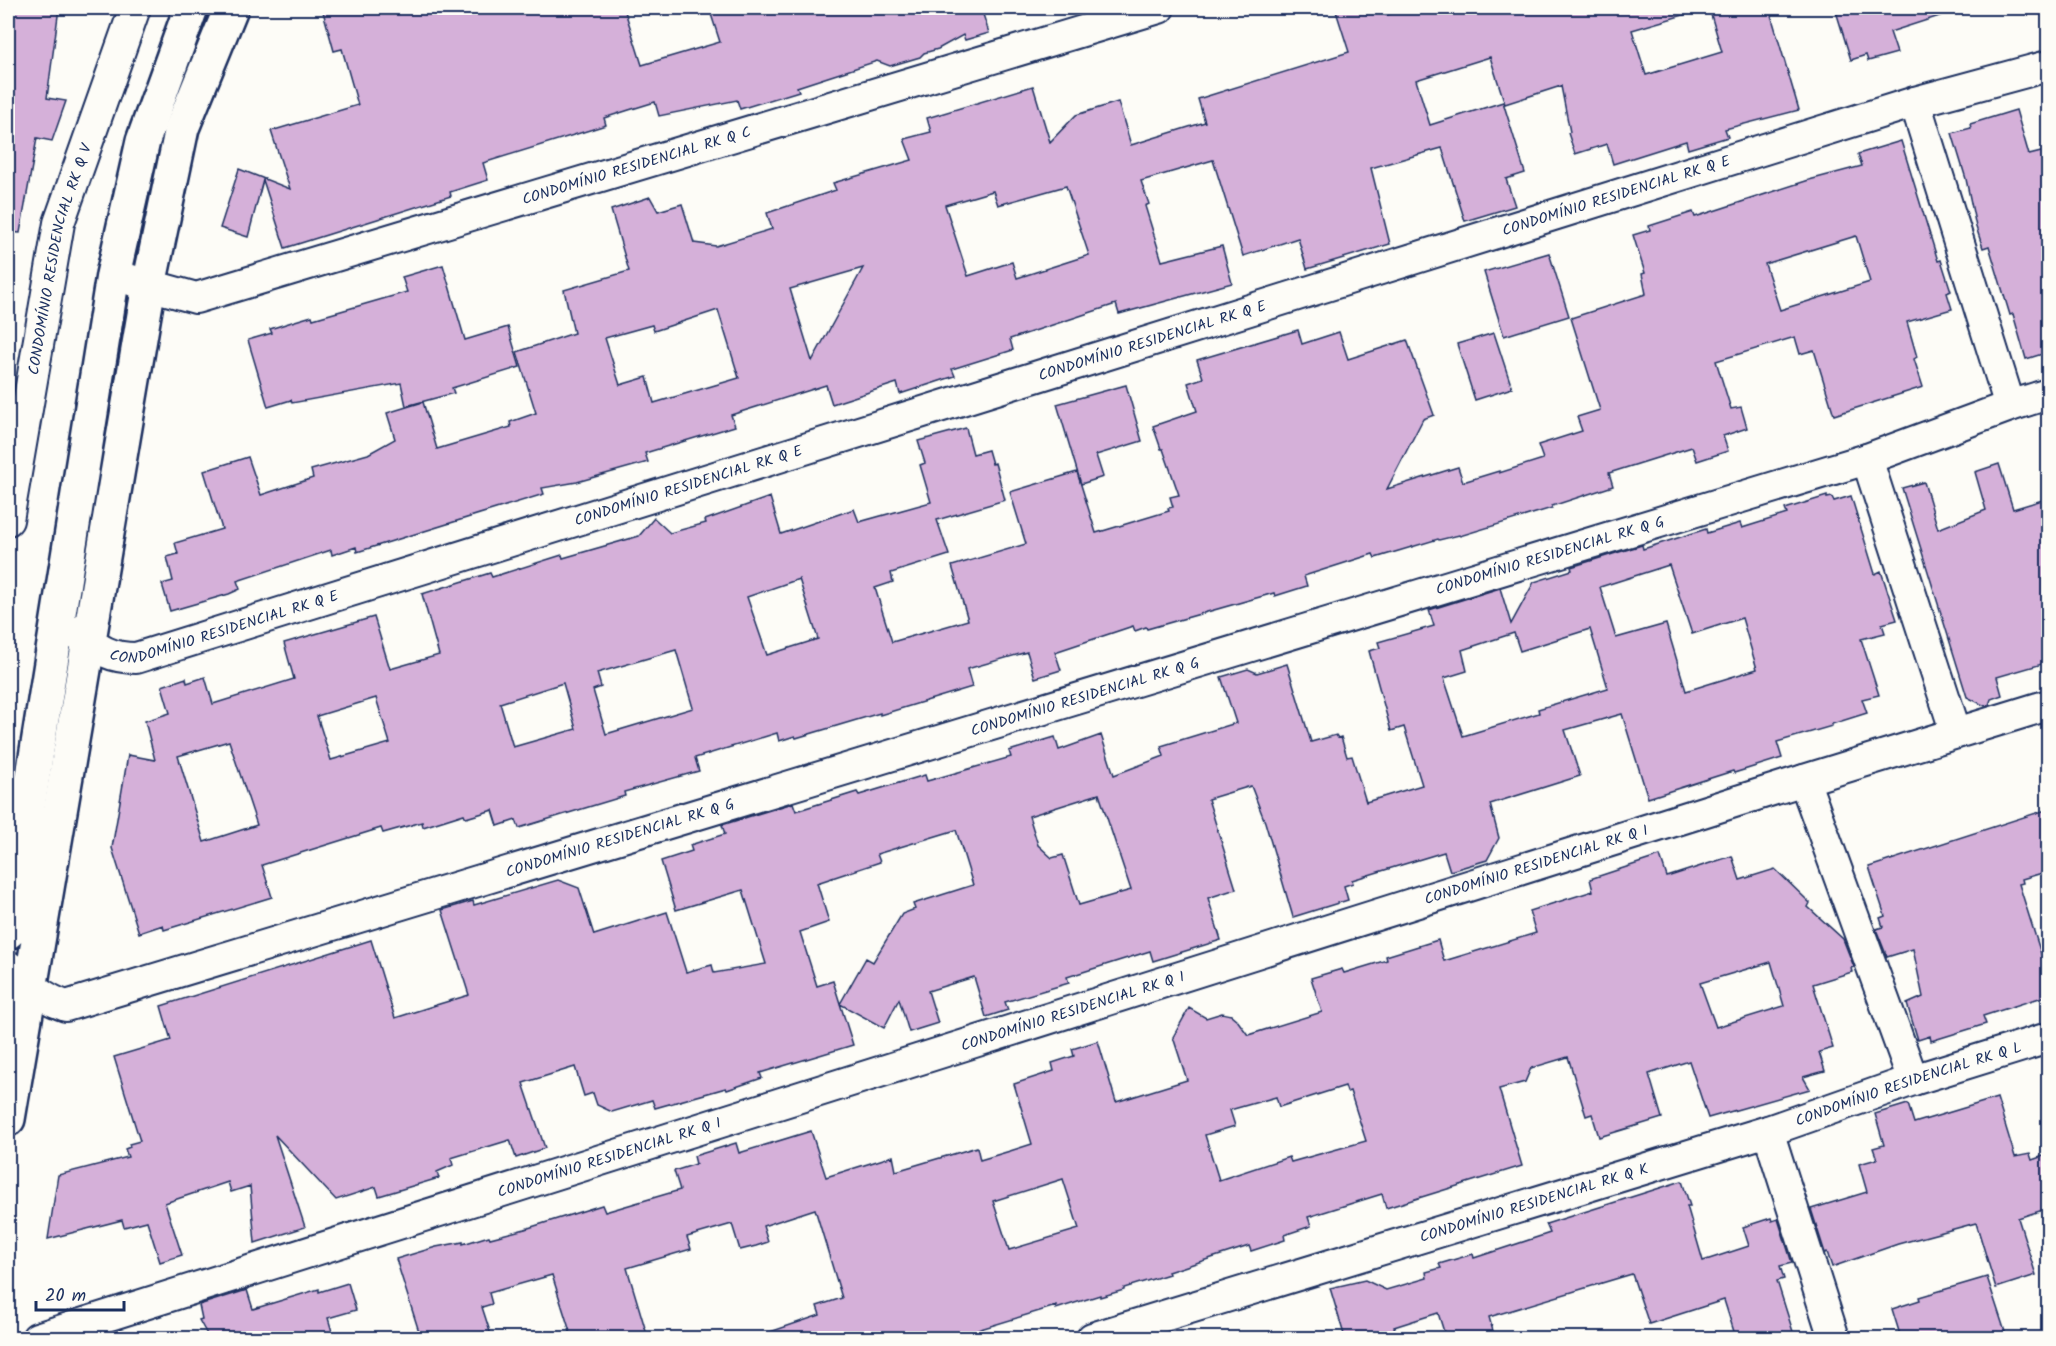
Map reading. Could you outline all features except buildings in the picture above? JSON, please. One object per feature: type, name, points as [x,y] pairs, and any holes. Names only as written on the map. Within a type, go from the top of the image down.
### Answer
[{"type":"street","name":"CONDOMÍNIO RESIDENCIAL RK Q V","points":[[8,520],[59,223],[135,8]]},
{"type":"street","points":[[8,932],[113,275],[143,141],[191,8]]},
{"type":"street","points":[[8,1119],[19,976],[88,641],[149,285],[182,128],[231,8]]},
{"type":"street","name":"CONDOMÍNIO RESIDENCIAL RK Q C","points":[[113,275],[196,298],[1159,8]]},
{"type":"street","name":"CONDOMÍNIO RESIDENCIAL RK Q E","points":[[57,620],[101,652],[119,658],[136,658],[1915,102],[2049,66]]},
{"type":"street","points":[[1915,102],[2010,406]]},
{"type":"street","name":"CONDOMÍNIO RESIDENCIAL RK Q G","points":[[19,976],[51,1001],[66,1005],[1867,459],[2010,406],[2049,394]]},
{"type":"street","points":[[1867,459],[1956,733]]},
{"type":"street","name":"CONDOMÍNIO RESIDENCIAL RK Q I","points":[[37,1338],[1804,780],[2049,705]]},
{"type":"street","points":[[1804,780],[1913,1080]]},
{"type":"street","name":"CONDOMÍNIO RESIDENCIAL RK Q L","points":[[1768,1131],[1913,1080],[2049,1038]]},
{"type":"street","points":[[1768,1131],[1834,1338]]},
{"type":"street","name":"CONDOMÍNIO RESIDENCIAL RK Q K","points":[[1092,1338],[1768,1131]]}]
